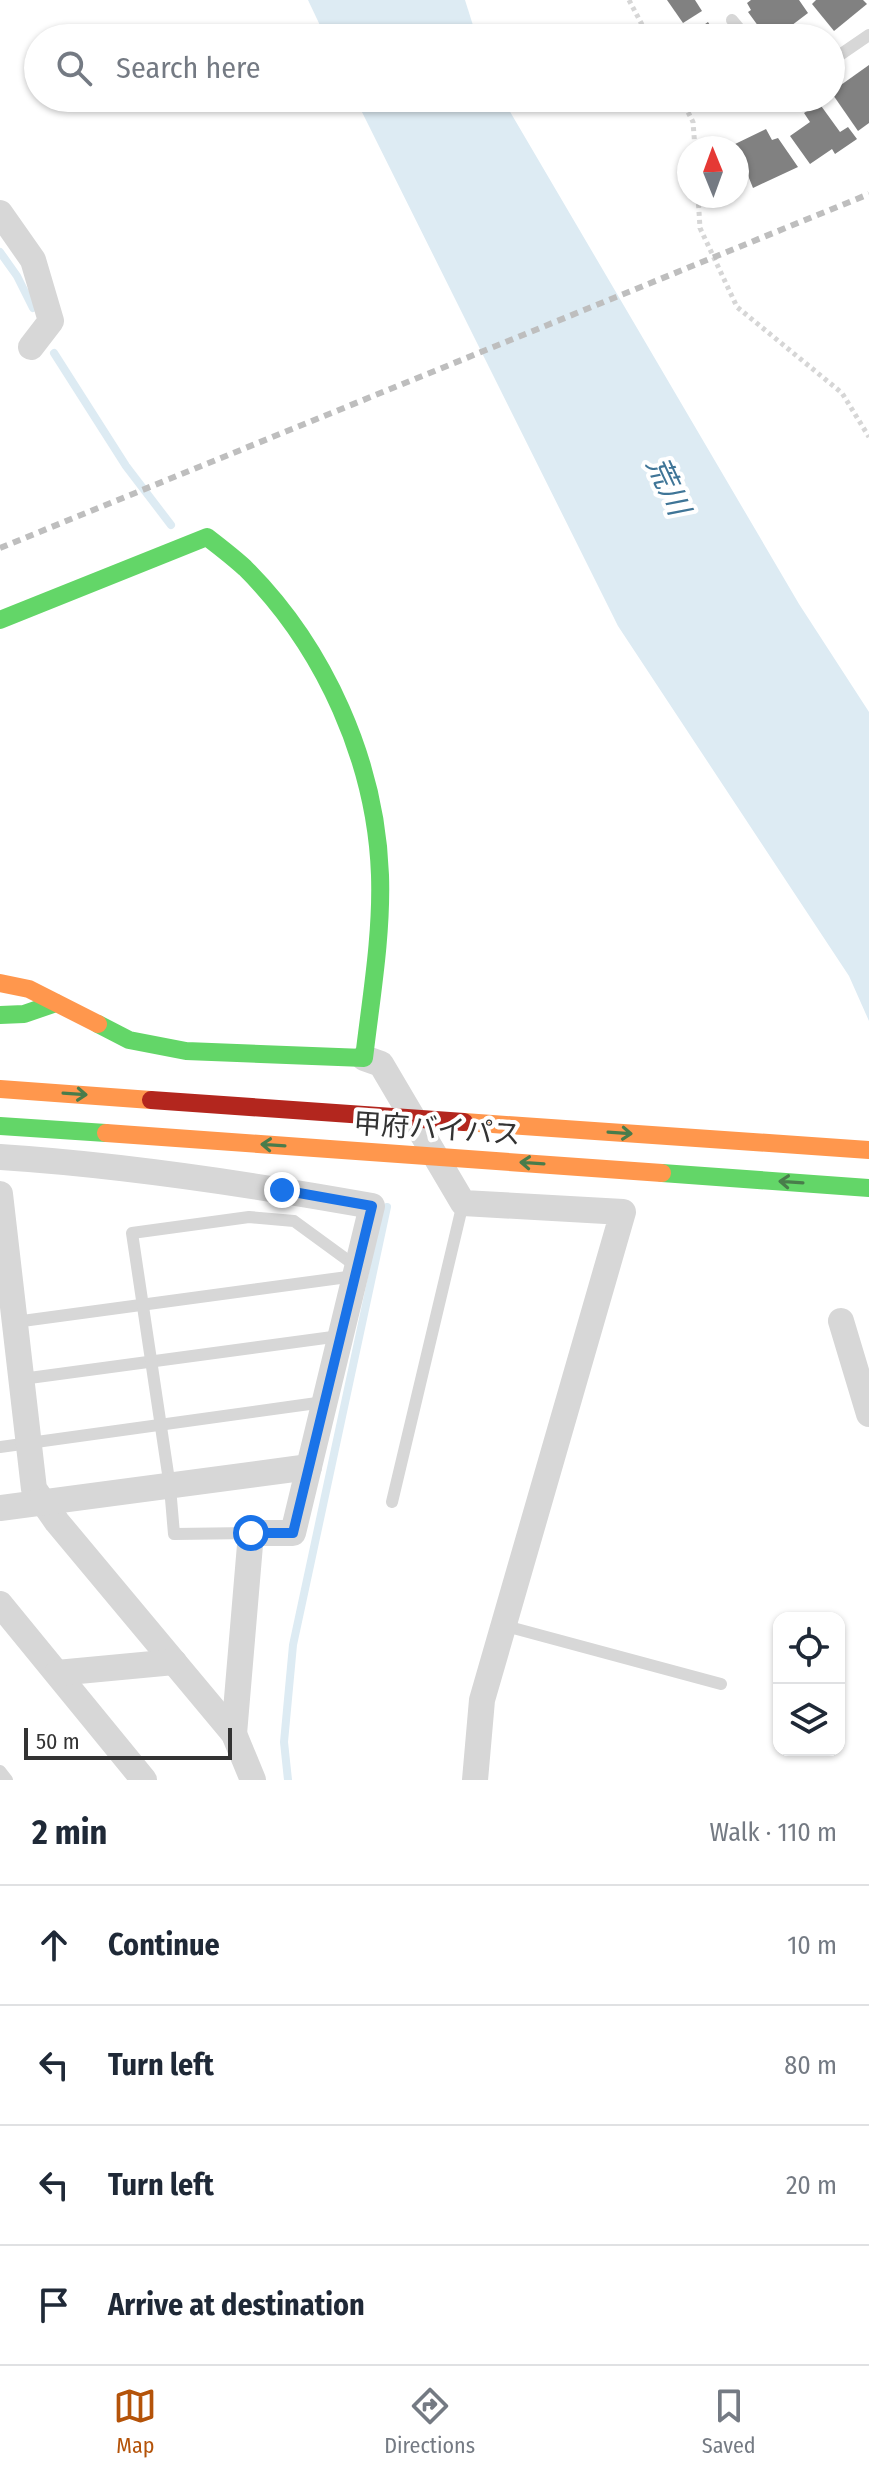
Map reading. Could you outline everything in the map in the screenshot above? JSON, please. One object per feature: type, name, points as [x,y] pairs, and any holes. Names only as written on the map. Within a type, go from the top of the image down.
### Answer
[{"type":"main road","points":[[0,620],[207,537],[249,572],[301,637],[336,697],[356,743],[373,812],[380,875],[364,1058],[186,1051],[129,1040],[29,989],[0,983]]},
{"type":"main road","points":[[0,1015],[24,1014],[56,1003]]},
{"type":"main road","name":"甲府バイパス","points":[[0,1089],[869,1150]]},
{"type":"main road","name":"甲府バイパス","points":[[0,1126],[869,1188]]},
{"type":"main road","points":[[750,1142],[869,1138]]},
{"type":"street","points":[[0,213],[33,260],[51,321],[31,347]]},
{"type":"street","points":[[364,1058],[381,1064],[463,1203],[623,1212],[482,1700],[475,1780]]},
{"type":"street","points":[[0,1157],[75,1162],[282,1190],[372,1206],[293,1533],[251,1533],[234,1734]]},
{"type":"street","points":[[0,1194],[15,1322],[11,1380],[29,1443],[34,1489],[234,1734],[253,1780]]},
{"type":"street","points":[[841,1321],[869,1414]]},
{"type":"street","points":[[0,1508],[309,1467]]},
{"type":"street","points":[[0,1604],[144,1780]]},
{"type":"street","points":[[57,1673],[174,1662]]},
{"type":"lane","points":[[732,20],[735,24]]},
{"type":"lane","points":[[845,51],[869,35]]},
{"type":"lane","points":[[392,1502],[463,1203]]},
{"type":"lane","points":[[251,1533],[174,1534],[170,1487],[132,1233],[249,1217],[294,1221],[356,1272]]},
{"type":"lane","points":[[15,1322],[143,1306],[356,1272]]},
{"type":"lane","points":[[11,1380],[340,1336]]},
{"type":"lane","points":[[0,1447],[324,1402]]},
{"type":"lane","points":[[502,1625],[721,1684]]},
{"type":"lane","points":[[0,1771],[7,1780]]},
{"type":"path","points":[[629,0],[642,24]]},
{"type":"path","points":[[688,112],[694,136]]},
{"type":"path","points":[[699,208],[700,228],[737,307],[842,393],[869,437]]},
{"type":"water","points":[[308,0],[465,0],[473,24],[319,24]]},
{"type":"water","name":"荒川","points":[[362,112],[510,112],[799,604],[869,712],[869,1021],[849,976],[618,626]]},
{"type":"building","points":[[667,0],[695,0],[702,11],[683,23]]},
{"type":"building","points":[[751,0],[799,0],[808,13],[793,24],[757,24],[748,12],[751,10],[747,3]]},
{"type":"building","points":[[816,0],[863,0],[867,4],[843,24],[828,24],[812,4]]},
{"type":"building","points":[[869,65],[869,123],[858,131],[845,112],[845,82]]},
{"type":"building","points":[[826,112],[840,132],[848,127],[857,139],[835,154],[832,149],[810,164],[790,136],[810,122],[804,113]]},
{"type":"building","points":[[766,129],[772,140],[778,138],[798,167],[753,188],[749,178],[749,137]]},
{"type":"waterway","points":[[0,252],[17,276],[33,308]]},
{"type":"waterway","points":[[54,353],[126,466],[171,525]]},
{"type":"waterway","points":[[288,1780],[284,1742],[293,1645],[387,1207]]},
{"type":"railway","points":[[0,548],[869,194]]},
{"type":"traffic: fast","points":[[0,620],[207,537],[245,568],[274,600],[322,670],[357,749],[368,791],[376,833],[380,898],[364,1058],[186,1051],[129,1040],[98,1024]]},
{"type":"traffic: fast","points":[[0,1015],[24,1014],[56,1003]]},
{"type":"traffic: fast","points":[[0,1126],[106,1133]]},
{"type":"traffic: fast","points":[[662,1173],[869,1188]]},
{"type":"traffic: slow","points":[[0,983],[29,989],[98,1024]]},
{"type":"traffic: slow","points":[[0,1089],[151,1100]]},
{"type":"traffic: slow","points":[[464,1122],[869,1150]]},
{"type":"traffic: slow","points":[[106,1133],[662,1173]]},
{"type":"traffic: jam","points":[[151,1100],[464,1122]]},
{"type":"route","points":[[251,1533],[293,1533],[372,1206],[282,1190]]}]
